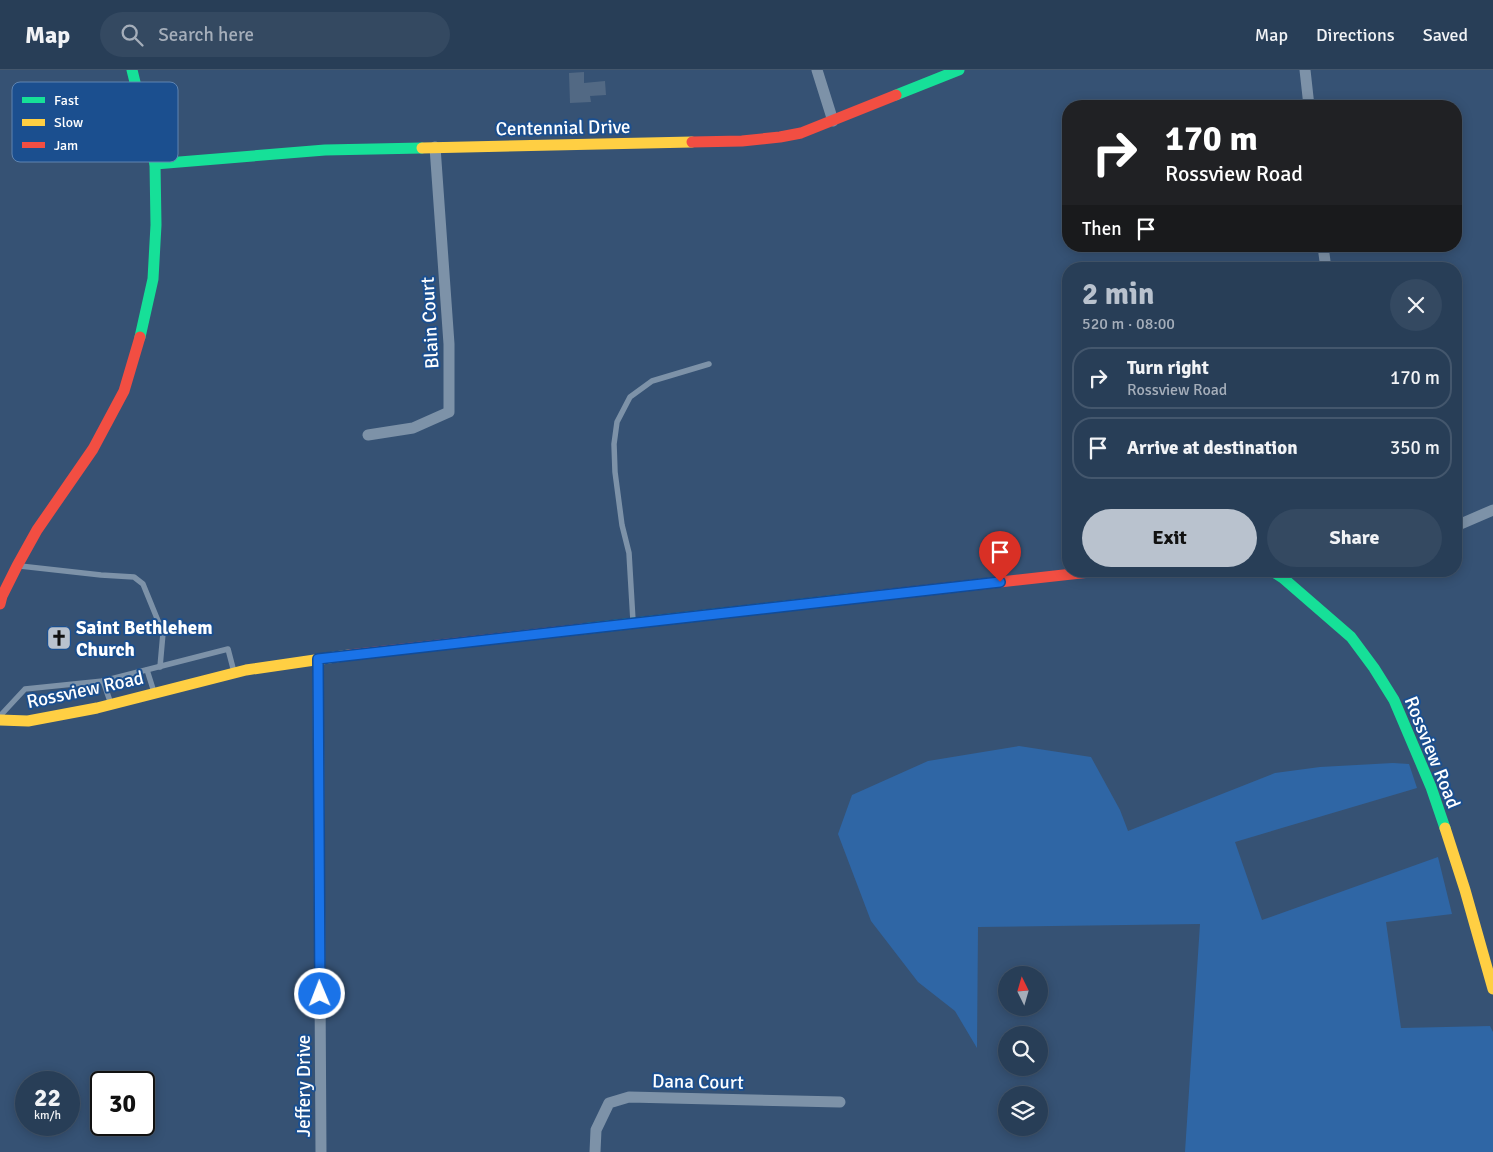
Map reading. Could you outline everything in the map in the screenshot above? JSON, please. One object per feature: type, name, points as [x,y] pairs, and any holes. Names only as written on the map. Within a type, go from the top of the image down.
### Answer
[{"type":"street","points":[[817,70],[834,121]]},
{"type":"street","name":"Centennial Drive","points":[[155,164],[325,150],[742,141],[780,138],[801,133],[834,121],[959,70]]},
{"type":"street","points":[[1305,70],[1308,100]]},
{"type":"street","name":"Blain Court","points":[[368,435],[413,428],[449,412],[449,344],[435,148]]},
{"type":"street","points":[[0,604],[17,566],[37,530],[93,449],[124,391],[145,318],[153,279],[156,225],[155,164]]},
{"type":"street","points":[[1462,523],[1493,510]]},
{"type":"street","name":"Rossview Road","points":[[0,720],[28,721],[111,704],[234,672],[318,659],[1062,575]]},
{"type":"street","name":"Rossview Road","points":[[1281,577],[1351,637],[1374,668],[1394,700],[1431,787],[1465,890],[1493,989]]},
{"type":"street","name":"Jeffery Drive","points":[[318,659],[321,1152]]},
{"type":"street","name":"Dana Court","points":[[595,1152],[596,1130],[608,1103],[629,1097],[840,1102]]},
{"type":"lane","points":[[634,624],[629,553],[622,525],[615,472],[614,444],[617,422],[630,398],[652,381],[709,364]]},
{"type":"lane","points":[[17,566],[134,577],[143,584],[163,634],[160,666]]},
{"type":"lane","points":[[0,716],[25,689],[103,681],[228,649],[234,672]]},
{"type":"lane","points":[[147,670],[154,692]]},
{"type":"lane","points":[[103,681],[111,704]]},
{"type":"shaded area","points":[[1019,746],[1091,757],[1120,810],[1128,831],[1275,773],[1320,767],[1393,763],[1409,764],[1417,788],[1235,842],[1262,920],[1438,857],[1452,914],[1386,922],[1401,1028],[1490,1026],[1493,1032],[1493,1152],[1185,1152],[1200,924],[978,927],[977,1048],[955,1011],[918,982],[871,921],[838,834],[852,795],[928,761]]},
{"type":"building","points":[[584,72],[584,83],[605,81],[606,95],[590,96],[591,102],[570,103],[569,73]]},
{"type":"traffic: fast","points":[[132,70],[135,82]]},
{"type":"traffic: fast","points":[[896,95],[959,70]]},
{"type":"traffic: fast","points":[[155,164],[325,150],[422,148]]},
{"type":"traffic: fast","points":[[140,337],[153,279],[156,225],[155,162]]},
{"type":"traffic: fast","points":[[1281,577],[1351,637],[1374,668],[1394,700],[1431,787],[1445,828]]},
{"type":"traffic: fast","points":[[582,629],[848,599]]},
{"type":"traffic: slow","points":[[422,148],[692,142]]},
{"type":"traffic: slow","points":[[0,720],[28,721],[97,708],[246,670],[349,655]]},
{"type":"traffic: slow","points":[[1445,828],[1493,989]]},
{"type":"traffic: jam","points":[[692,142],[742,141],[801,133],[896,95]]},
{"type":"traffic: jam","points":[[0,604],[2,596],[37,530],[93,449],[124,391],[140,337]]},
{"type":"traffic: jam","points":[[848,599],[1062,575]]},
{"type":"traffic: jam","points":[[349,655],[582,629]]},
{"type":"place","name":"Saint Bethlehem Church","points":[[59,638]]},
{"type":"route","points":[[320,994],[318,659],[1000,582]]}]
